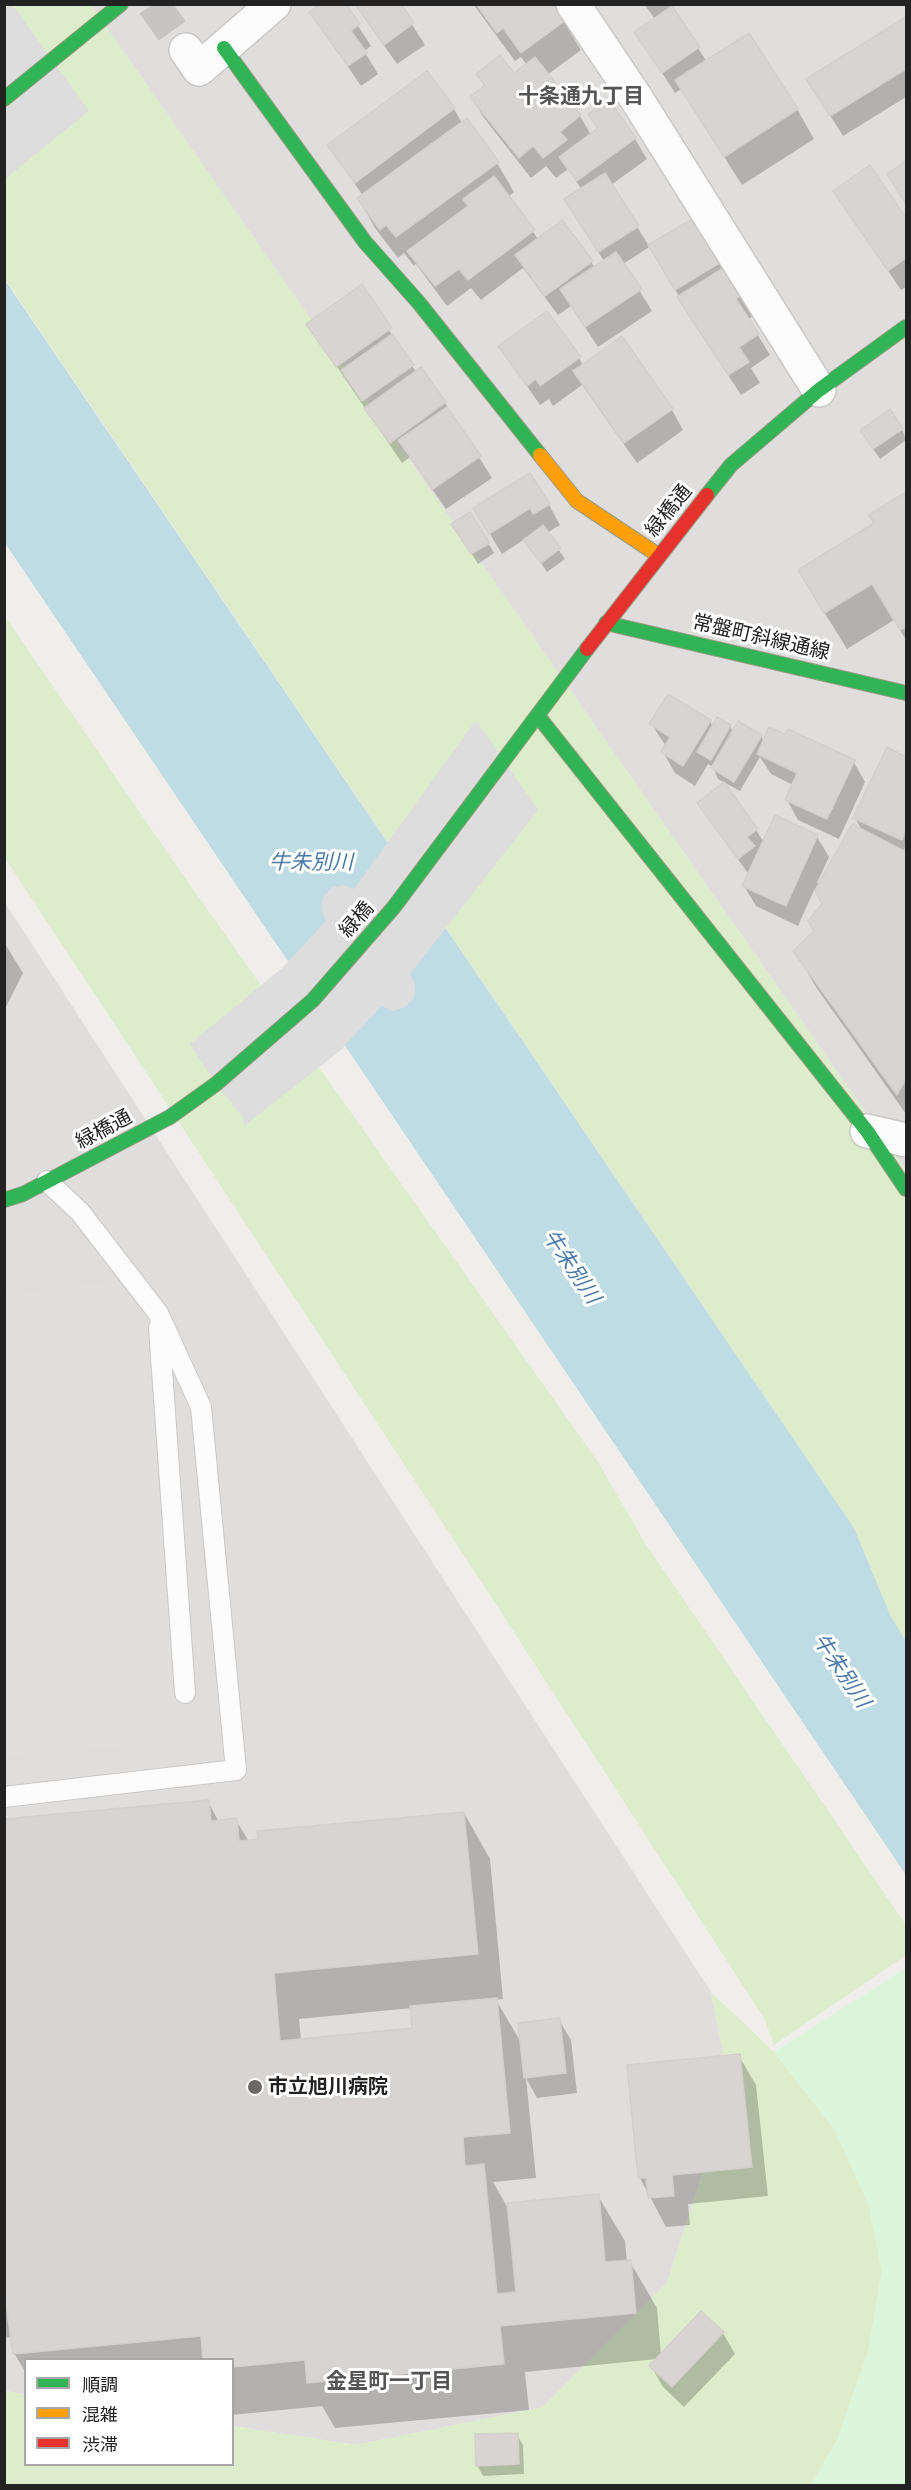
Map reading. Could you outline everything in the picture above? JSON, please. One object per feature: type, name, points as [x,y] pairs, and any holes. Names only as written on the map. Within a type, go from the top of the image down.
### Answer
[{"type":"street","points":[[4,99],[121,4]]},
{"type":"street","points":[[186,50],[199,69],[274,4]]},
{"type":"street","points":[[573,4],[636,98],[819,390]]},
{"type":"street","points":[[224,48],[365,242],[419,303],[577,501],[658,555]]},
{"type":"street","name":"緑橋通","points":[[504,761],[658,555],[731,465],[819,390],[906,327]]},
{"type":"street","name":"常盤町斜線通線","points":[[606,623],[906,693]]},
{"type":"street","points":[[538,716],[867,1131],[906,1189]]},
{"type":"street","name":"緑橋","points":[[216,1084],[313,1000],[394,907],[504,761]]},
{"type":"street","name":"緑橋通","points":[[4,1200],[47,1181],[170,1117],[216,1084]]},
{"type":"street","points":[[867,1131],[906,1140]]},
{"type":"lane","points":[[4,1797],[236,1770],[201,1407],[158,1313],[80,1212],[47,1181]]},
{"type":"lane","points":[[158,1313],[185,1693]]},
{"type":"shaded area","points":[[91,5],[906,5],[906,1170],[109,31]]},
{"type":"shaded area","points":[[4,901],[711,1992],[730,2088],[667,2283],[543,2407],[356,2445],[234,2426],[234,2358],[24,2358],[24,2394],[5,2391]]},
{"type":"shaded area","points":[[102,1282],[144,1343],[189,1741],[5,1756],[4,1296]]},
{"type":"green space","points":[[4,5],[91,5],[906,1170],[906,1641],[891,1617],[854,1528],[5,279]]},
{"type":"green space","points":[[4,615],[176,865],[598,1462],[645,1543],[906,1925],[906,1955],[774,2045],[764,2018],[475,1572],[5,858]]},
{"type":"green space","points":[[906,1968],[906,2485],[811,2485],[837,2440],[868,2352],[882,2271],[869,2206],[835,2130],[774,2052]]},
{"type":"green space","points":[[711,1992],[774,2052],[835,2130],[869,2206],[882,2271],[868,2352],[837,2440],[811,2485],[5,2485],[4,2391],[24,2394],[24,2466],[234,2466],[234,2426],[356,2445],[543,2407],[667,2283],[730,2088]]},
{"type":"water","name":"牛朱別川","points":[[4,279],[854,1528],[891,1617],[906,1641],[906,1875],[5,543]]},
{"type":"pier","points":[[12,4],[89,111],[5,179],[4,10]]},
{"type":"pier","points":[[476,720],[538,810],[410,974],[415,985],[414,998],[405,1007],[393,1011],[381,1006],[341,1050],[244,1126],[242,1116],[216,1084],[190,1044],[282,968],[326,921],[321,910],[323,897],[331,888],[343,885],[354,889]]},
{"type":"building","points":[[320,4],[346,4],[360,24],[351,31],[367,53],[348,66],[309,12]]},
{"type":"building","points":[[355,4],[401,4],[414,23],[384,45]]},
{"type":"building","points":[[476,4],[554,4],[566,20],[521,53],[503,28],[497,33]]},
{"type":"building","points":[[672,6],[700,47],[662,73],[634,32]]},
{"type":"building","points":[[906,17],[906,69],[830,116],[806,79]]},
{"type":"building","points":[[749,33],[798,109],[724,157],[675,80]]},
{"type":"building","points":[[500,55],[514,73],[535,57],[581,115],[560,132],[567,140],[543,158],[533,146],[519,158],[470,97],[485,85],[476,74]]},
{"type":"building","points":[[427,71],[455,108],[355,183],[327,145]]},
{"type":"building","points":[[609,100],[636,138],[577,181],[559,157],[598,128],[588,114]]},
{"type":"building","points":[[467,118],[499,162],[396,237],[386,225],[380,230],[357,198]]},
{"type":"building","points":[[906,161],[906,204],[887,174]]},
{"type":"building","points":[[870,165],[906,218],[906,258],[888,271],[833,191]]},
{"type":"building","points":[[605,173],[639,226],[598,252],[564,199]]},
{"type":"building","points":[[494,176],[535,230],[468,280],[459,269],[435,286],[407,251],[468,206],[463,199]]},
{"type":"building","points":[[694,218],[721,262],[675,290],[648,245]]},
{"type":"building","points":[[562,220],[593,261],[545,296],[515,255]]},
{"type":"building","points":[[616,252],[642,289],[585,327],[560,289]]},
{"type":"building","points":[[728,265],[746,292],[736,299],[759,334],[739,347],[749,362],[728,375],[677,297]]},
{"type":"building","points":[[362,284],[392,328],[336,367],[306,324]]},
{"type":"building","points":[[547,311],[581,357],[540,386],[536,379],[527,386],[498,346]]},
{"type":"building","points":[[392,334],[414,365],[362,401],[341,370]]},
{"type":"building","points":[[622,336],[673,409],[624,443],[573,371]]},
{"type":"building","points":[[421,367],[446,402],[390,443],[364,408]]},
{"type":"building","points":[[447,407],[481,456],[433,489],[398,440]]},
{"type":"building","points":[[890,409],[903,429],[873,449],[860,430]]},
{"type":"building","points":[[530,473],[550,504],[533,514],[530,508],[489,534],[473,508]]},
{"type":"building","points":[[906,492],[906,627],[900,630],[872,584],[824,613],[798,570],[874,523],[869,515]]},
{"type":"building","points":[[470,512],[490,543],[471,554],[451,524]]},
{"type":"building","points":[[543,525],[561,548],[541,563],[523,540]]},
{"type":"building","points":[[668,694],[711,720],[683,766],[661,752],[670,737],[649,724]]},
{"type":"building","points":[[717,717],[731,725],[711,760],[697,752]]},
{"type":"building","points":[[738,721],[762,735],[734,782],[711,768]]},
{"type":"building","points":[[769,727],[785,734],[788,729],[855,760],[827,819],[785,800],[797,773],[757,754]]},
{"type":"building","points":[[887,747],[906,757],[906,831],[902,840],[853,818]]},
{"type":"building","points":[[724,782],[758,829],[747,837],[755,846],[738,859],[697,803]]},
{"type":"building","points":[[775,815],[818,835],[786,906],[742,886]]},
{"type":"building","points":[[852,824],[904,851],[906,846],[906,1079],[897,1095],[793,951],[814,931],[808,921],[822,904],[815,890]]},
{"type":"building","name":"市立旭川病院","points":[[209,1800],[211,1821],[237,1818],[239,1841],[258,1839],[257,1831],[464,1812],[478,1954],[274,1973],[280,2041],[412,2028],[410,2006],[497,1998],[510,2133],[463,2137],[465,2166],[484,2164],[497,2294],[516,2292],[507,2203],[599,2194],[605,2262],[631,2260],[636,2313],[500,2326],[504,2364],[307,2383],[305,2360],[234,2367],[234,2358],[203,2358],[201,2336],[13,2354],[4,2290],[4,1819]]},
{"type":"building","points":[[560,2018],[566,2073],[524,2078],[518,2023]]},
{"type":"building","points":[[740,2054],[752,2167],[672,2175],[674,2196],[648,2198],[646,2178],[638,2178],[627,2065]]},
{"type":"building","points":[[701,2311],[724,2332],[672,2387],[649,2366]]},
{"type":"building","points":[[518,2433],[519,2464],[476,2466],[475,2434]]},
{"type":"tunnel","points":[[153,4],[186,50]]},
{"type":"traffic: fast","points":[[4,99],[121,4]]},
{"type":"traffic: fast","points":[[224,48],[365,242],[419,303],[540,455]]},
{"type":"traffic: fast","points":[[707,495],[731,465],[819,390],[906,327]]},
{"type":"traffic: fast","points":[[606,623],[906,693]]},
{"type":"traffic: fast","points":[[4,1200],[23,1194],[170,1117],[216,1084],[313,1000],[394,907],[587,649]]},
{"type":"traffic: fast","points":[[538,716],[867,1131],[906,1189]]},
{"type":"traffic: slow","points":[[540,455],[577,501],[658,555]]},
{"type":"traffic: jam","points":[[587,649],[707,495]]},
{"type":"place","name":"市立旭川病院","points":[[255,2087]]},
{"type":"district","name":"十条通九丁目","points":[[581,97]]},
{"type":"district","name":"金星町一丁目","points":[[389,2382]]}]
